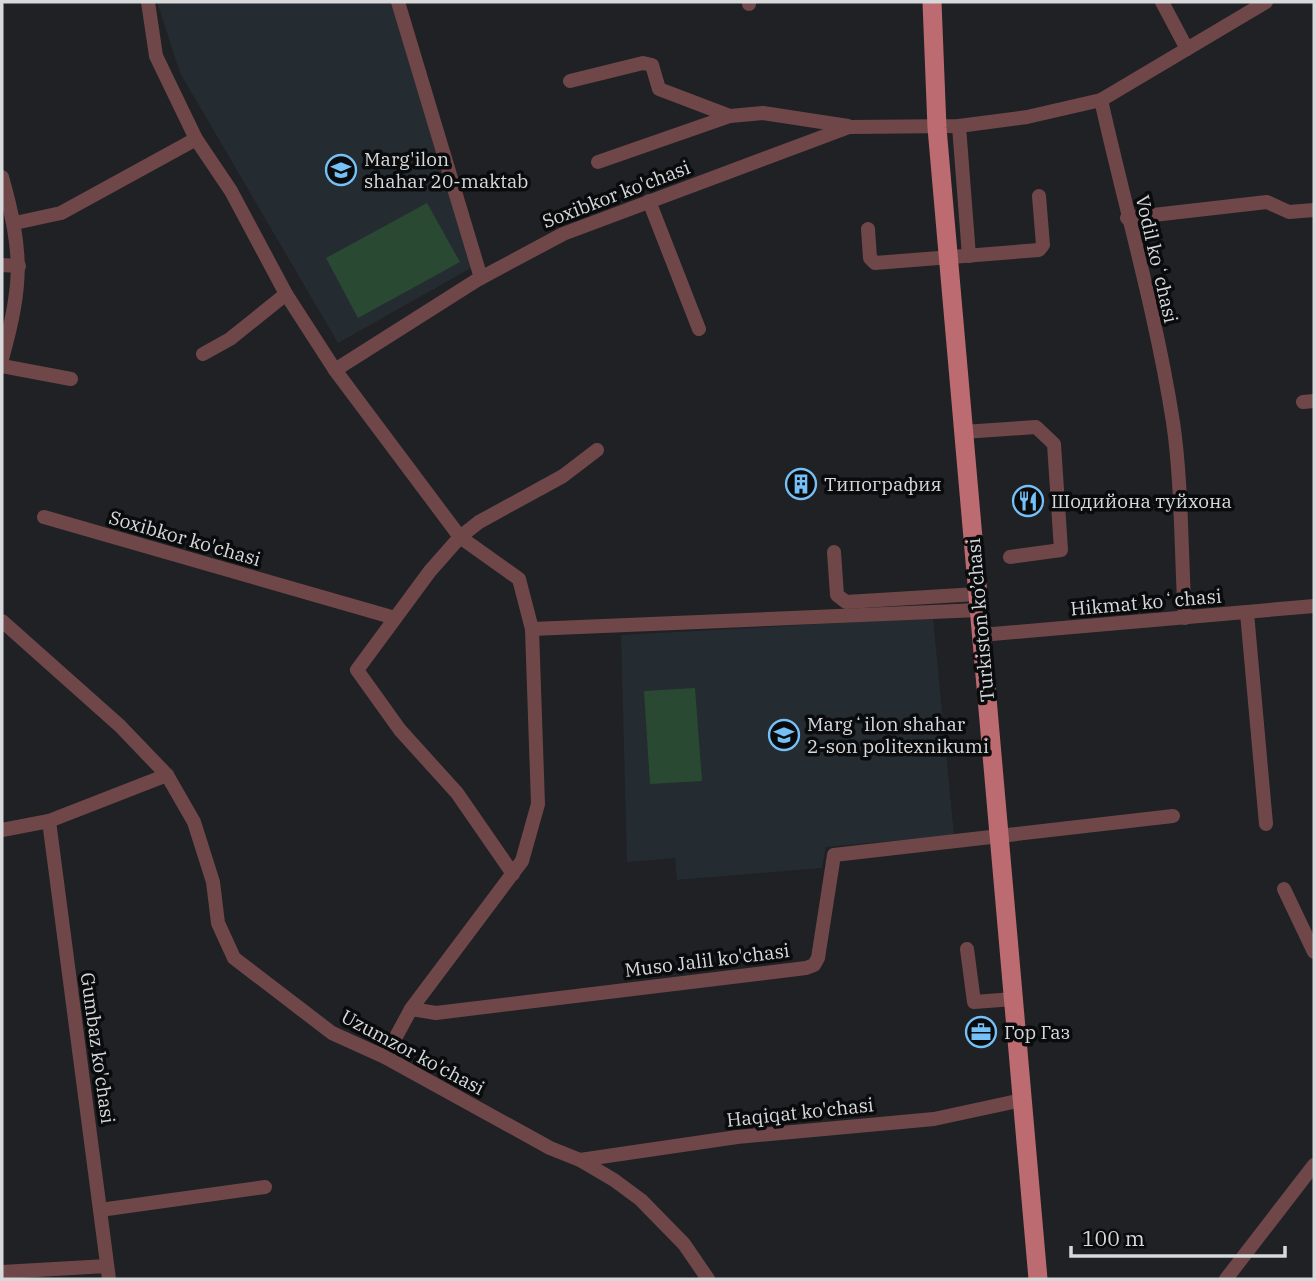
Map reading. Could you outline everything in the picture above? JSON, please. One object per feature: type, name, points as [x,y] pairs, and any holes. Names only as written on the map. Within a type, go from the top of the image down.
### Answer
[{"type":"main road","name":"Turkiston ko’chasi","points":[[932,2],[937,128],[1038,1279]]},
{"type":"street","points":[[148,2],[156,56],[196,139],[231,191],[286,294],[335,370],[460,537],[519,579],[532,629],[538,804],[522,861],[411,1009],[385,1057]]},
{"type":"street","points":[[398,2],[481,278]]},
{"type":"street","points":[[1162,2],[1188,49]]},
{"type":"street","points":[[1101,100],[1266,2]]},
{"type":"street","points":[[570,80],[643,63],[652,65],[659,89],[730,116]]},
{"type":"street","name":"Soxibkor ko'chasi","points":[[335,370],[481,278],[564,234],[849,127],[937,128],[1027,117],[1101,100]]},
{"type":"street","name":"Vodil koʻchasi","points":[[1101,100],[1127,218],[1145,280],[1173,424],[1185,618]]},
{"type":"street","points":[[598,162],[730,116],[763,113],[849,127]]},
{"type":"street","points":[[959,125],[969,256]]},
{"type":"street","points":[[15,223],[61,213],[196,139]]},
{"type":"street","points":[[2,177],[15,223],[19,267],[19,290],[2,359]]},
{"type":"street","points":[[868,229],[872,262],[1042,248],[1038,196]]},
{"type":"street","points":[[649,201],[699,328]]},
{"type":"street","points":[[1127,218],[1267,202],[1289,212],[1314,210]]},
{"type":"street","points":[[2,265],[19,267]]},
{"type":"street","points":[[203,354],[230,339],[286,294]]},
{"type":"street","points":[[2,366],[71,379]]},
{"type":"street","points":[[963,432],[1036,427],[1054,444],[1061,550],[1010,557]]},
{"type":"street","points":[[513,874],[457,793],[400,730],[357,670],[460,537],[479,522],[563,476],[597,450]]},
{"type":"street","name":"Soxibkor ko'chasi","points":[[44,517],[395,618]]},
{"type":"street","points":[[834,552],[837,594],[846,602],[978,602]]},
{"type":"street","points":[[532,629],[978,602]]},
{"type":"street","name":"Hikmat koʻchasi","points":[[981,635],[1314,606]]},
{"type":"street","points":[[1247,613],[1266,824]]},
{"type":"street","name":"Uzumzor ko'chasi","points":[[2,621],[120,726],[167,775],[194,822],[213,883],[218,923],[234,958],[332,1032],[385,1057],[550,1149],[580,1160],[641,1200],[684,1244],[708,1279]]},
{"type":"street","points":[[2,830],[49,821],[167,775]]},
{"type":"street","points":[[1000,835],[1173,816]]},
{"type":"street","name":"Gumbaz ko'chasi","points":[[49,821],[108,1273]]},
{"type":"street","name":"Muso Jalil ko'chasi","points":[[411,1009],[436,1013],[806,968],[814,965],[818,958],[834,855],[1000,835]]},
{"type":"street","points":[[1284,890],[1314,952]]},
{"type":"street","points":[[967,949],[974,1002],[1014,999]]},
{"type":"street","name":"Haqiqat ko'chasi","points":[[580,1160],[737,1137],[934,1119],[1022,1100]]},
{"type":"street","points":[[1233,1276],[1314,1165]]},
{"type":"street","points":[[100,1210],[265,1187]]},
{"type":"street","points":[[2,1272],[108,1273]]},
{"type":"shaded area","name":"Marg'ilon shahar 20-maktab","points":[[157,2],[394,2],[473,267],[338,343],[180,73]]},
{"type":"shaded area","name":"Margʻilon shahar 2-son politexnikumi","points":[[933,618],[954,835],[826,847],[822,868],[677,880],[675,858],[627,862],[621,635]]},
{"type":"green space","points":[[427,203],[460,262],[358,318],[326,258]]},
{"type":"green space","points":[[695,688],[702,781],[650,784],[644,691]]},
{"type":"place","name":"Marg'ilon shahar 20-maktab","points":[[341,170]]},
{"type":"place","name":"Типография","points":[[801,484]]},
{"type":"place","name":"Шодийона туйхона","points":[[1028,501]]},
{"type":"place","name":"Margʻilon shahar 2-son politexnikumi","points":[[784,735]]},
{"type":"place","name":"Гор Газ","points":[[981,1032]]}]
